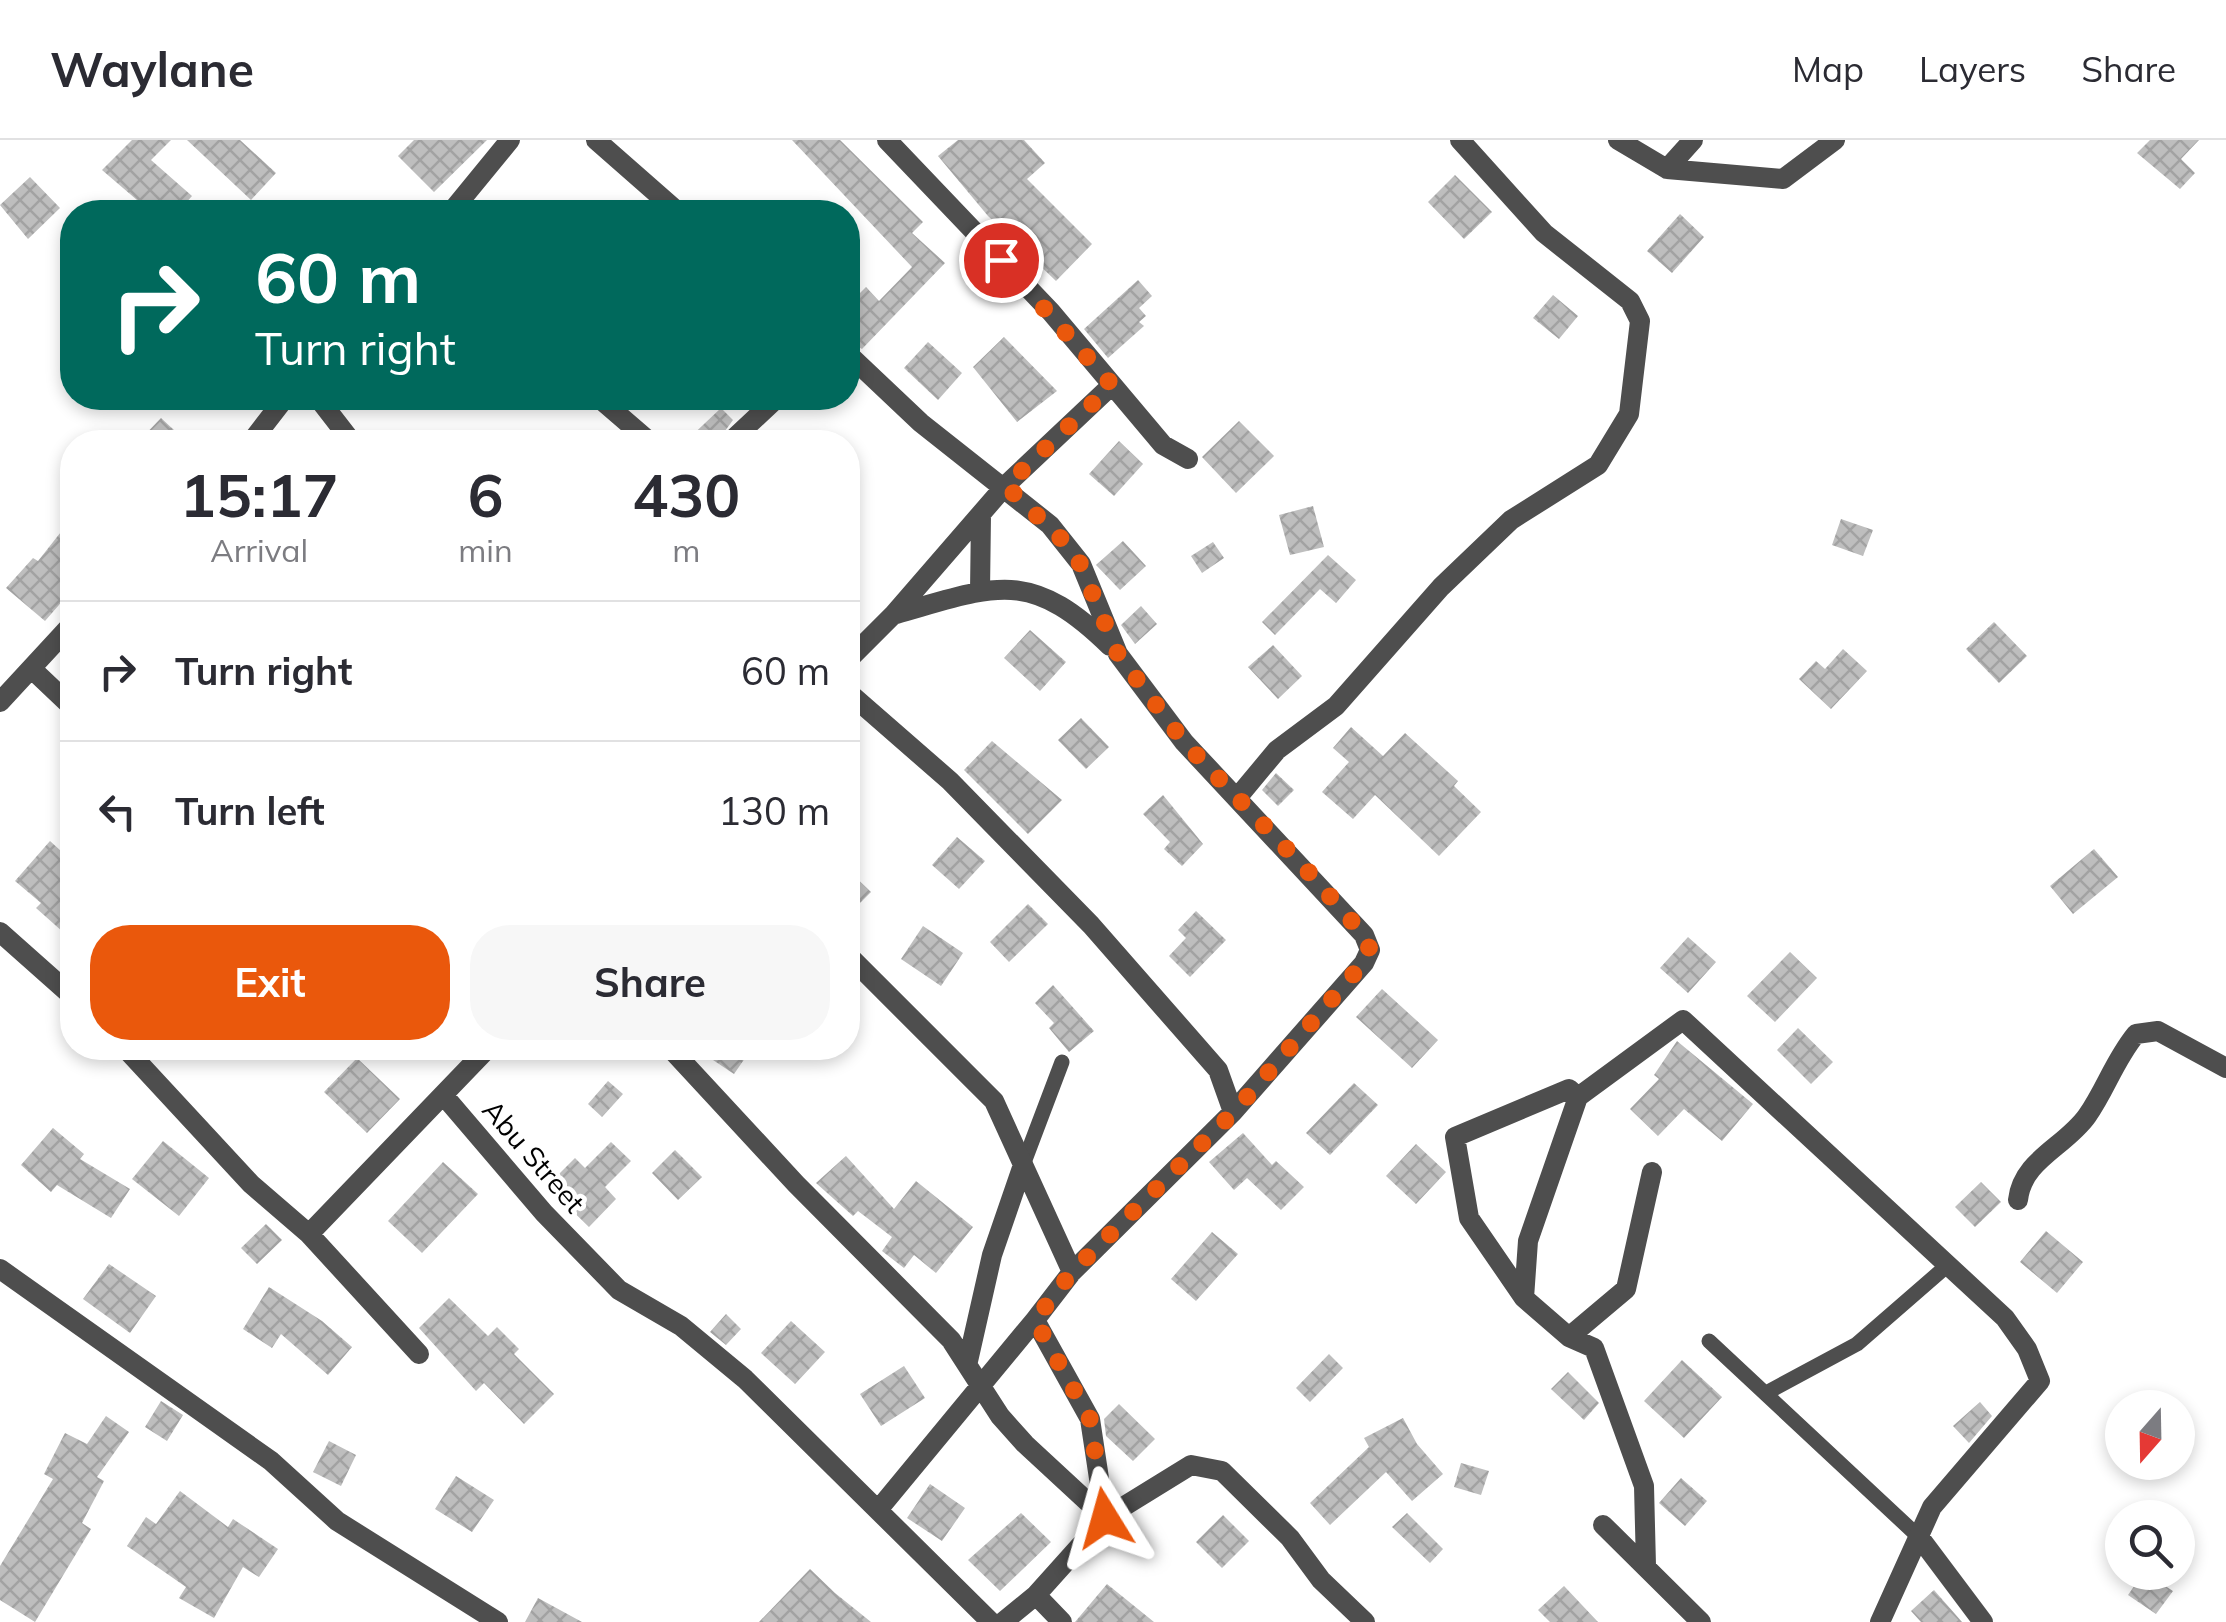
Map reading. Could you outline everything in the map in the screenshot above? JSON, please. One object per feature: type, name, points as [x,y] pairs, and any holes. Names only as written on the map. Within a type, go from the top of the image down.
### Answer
[{"type":"street","points":[[461,200],[510,140]]},
{"type":"street","points":[[596,140],[664,200]]},
{"type":"street","points":[[887,140],[1051,312],[1163,445],[1188,459]]},
{"type":"street","points":[[1238,798],[1277,750],[1336,706],[1442,587],[1511,520],[1598,466],[1629,414],[1640,322],[1630,301],[1544,233],[1460,140]]},
{"type":"street","points":[[1622,140],[1668,169],[1783,179],[1835,140]]},
{"type":"street","points":[[1668,169],[1693,140]]},
{"type":"street","points":[[860,365],[921,423],[1006,486],[1075,552],[1118,654]]},
{"type":"street","points":[[860,648],[1006,486],[1112,385]]},
{"type":"street","points":[[260,430],[276,410]]},
{"type":"street","points":[[327,410],[343,430]]},
{"type":"street","points":[[613,410],[636,430]]},
{"type":"street","points":[[743,430],[764,410]]},
{"type":"street","points":[[980,590],[981,515]]},
{"type":"street","points":[[878,1510],[1072,1272],[1234,1112],[1364,962],[1370,950],[1364,935],[1305,868],[1184,742],[1118,654],[1054,600],[1022,590],[980,590],[894,614]]},
{"type":"street","points":[[0,702],[60,638]]},
{"type":"street","points":[[33,670],[60,696]]},
{"type":"street","points":[[860,703],[950,782],[1091,925],[1218,1070],[1234,1112]]},
{"type":"street","points":[[0,932],[60,985]]},
{"type":"street","points":[[860,967],[994,1101],[1072,1272]]},
{"type":"street","points":[[1524,1298],[1528,1240],[1578,1096],[1683,1020],[2004,1318],[2027,1349],[2040,1380],[1932,1507],[1880,1622]]},
{"type":"street","points":[[2018,1200],[2023,1176],[2086,1117],[2113,1062],[2136,1034],[2158,1031],[2226,1068]]},
{"type":"street","points":[[137,1060],[252,1184],[310,1234],[420,1354]]},
{"type":"street","points":[[445,1097],[477,1060]]},
{"type":"street","points":[[681,1060],[968,1361],[978,1385],[1025,1444],[1105,1518]]},
{"type":"street","points":[[1578,1096],[1569,1090],[1455,1137],[1468,1218],[1524,1298],[1569,1336],[1594,1348],[1644,1486],[1646,1566]]},
{"type":"street","name":"Abu Street","points":[[310,1234],[445,1097],[544,1213],[619,1290],[681,1326],[745,1378],[991,1622]]},
{"type":"street","points":[[968,1361],[992,1255],[1023,1165]]},
{"type":"street","points":[[1569,1336],[1626,1288],[1652,1172]]},
{"type":"street","points":[[0,1269],[270,1460],[337,1521],[498,1622]]},
{"type":"street","points":[[1035,1320],[1090,1419],[1105,1518]]},
{"type":"street","points":[[1003,1622],[1036,1595],[1105,1518],[1191,1465],[1222,1472],[1290,1538],[1321,1580],[1365,1622]]},
{"type":"street","points":[[1603,1525],[1701,1622]]},
{"type":"street","points":[[1920,1538],[1982,1622]]},
{"type":"street","points":[[1036,1595],[1062,1622]]},
{"type":"lane","points":[[1023,1165],[1062,1062]]},
{"type":"lane","points":[[1766,1393],[1857,1344],[1949,1264]]},
{"type":"lane","points":[[1708,1341],[1766,1393],[1824,1454],[1920,1538]]},
{"type":"building","points":[[132,140],[171,140],[151,160],[192,196],[188,200],[137,200],[102,170]]},
{"type":"building","points":[[187,140],[240,140],[276,173],[251,200]]},
{"type":"building","points":[[414,140],[487,140],[434,192],[398,156]]},
{"type":"building","points":[[792,140],[840,140],[923,222],[912,233],[945,263],[862,349],[860,293],[866,287],[879,301],[912,267],[860,212],[860,200],[849,200]]},
{"type":"building","points":[[958,140],[1024,140],[1045,163],[1027,179],[1092,244],[1056,281],[988,216],[938,156]]},
{"type":"building","points":[[2150,140],[2199,140],[2181,159],[2195,173],[2180,189],[2137,153]]},
{"type":"building","points":[[1455,175],[1492,212],[1464,239],[1428,202]]},
{"type":"building","points":[[30,177],[60,208],[28,239],[0,205]]},
{"type":"building","points":[[1680,214],[1704,237],[1672,273],[1647,251]]},
{"type":"building","points":[[1138,280],[1152,296],[1139,308],[1146,316],[1139,322],[1144,326],[1108,358],[1084,329]]},
{"type":"building","points":[[1553,295],[1578,316],[1559,339],[1533,318]]},
{"type":"building","points":[[1004,337],[1057,391],[1017,422],[973,367]]},
{"type":"building","points":[[928,342],[962,373],[938,400],[904,368]]},
{"type":"building","points":[[719,410],[733,420],[726,430],[698,430]]},
{"type":"building","points":[[161,418],[174,430],[150,430]]},
{"type":"building","points":[[1239,421],[1274,456],[1236,493],[1202,457]]},
{"type":"building","points":[[1119,441],[1143,464],[1114,496],[1089,474]]},
{"type":"building","points":[[1313,506],[1324,547],[1290,555],[1279,515]]},
{"type":"building","points":[[1841,519],[1873,530],[1863,556],[1832,545]]},
{"type":"building","points":[[60,533],[60,604],[45,621],[6,588],[33,558],[38,561]]},
{"type":"building","points":[[1123,541],[1146,566],[1120,590],[1096,565]]},
{"type":"building","points":[[1213,542],[1224,558],[1202,573],[1191,556]]},
{"type":"building","points":[[1328,555],[1356,580],[1336,603],[1320,589],[1275,635],[1262,622]]},
{"type":"building","points":[[1141,606],[1157,624],[1135,644],[1121,625]]},
{"type":"building","points":[[1994,622],[2027,656],[1999,683],[1966,649]]},
{"type":"building","points":[[1030,630],[1066,662],[1040,691],[1004,658]]},
{"type":"building","points":[[1273,645],[1302,676],[1278,699],[1248,667]]},
{"type":"building","points":[[1843,649],[1867,671],[1831,709],[1799,679],[1816,661],[1825,669]]},
{"type":"building","points":[[1081,718],[1109,747],[1086,769],[1058,740]]},
{"type":"building","points":[[1351,727],[1383,756],[1405,733],[1458,781],[1454,786],[1481,812],[1439,856],[1375,795],[1353,819],[1322,792],[1349,762],[1333,748]]},
{"type":"building","points":[[992,741],[1062,800],[1028,834],[964,770]]},
{"type":"building","points":[[1276,773],[1294,790],[1278,806],[1262,790]]},
{"type":"building","points":[[1163,795],[1203,844],[1182,866],[1164,849],[1170,842],[1143,814]]},
{"type":"building","points":[[957,837],[985,861],[959,889],[932,865]]},
{"type":"building","points":[[50,841],[60,850],[60,929],[36,908],[41,903],[15,881]]},
{"type":"building","points":[[2094,849],[2118,877],[2073,914],[2050,886]]},
{"type":"building","points":[[860,881],[871,892],[860,903]]},
{"type":"building","points":[[1028,904],[1048,924],[1009,962],[990,942]]},
{"type":"building","points":[[1196,911],[1226,940],[1190,977],[1169,956],[1186,938],[1178,930]]},
{"type":"building","points":[[923,926],[963,953],[941,986],[901,959]]},
{"type":"building","points":[[1688,937],[1716,962],[1688,993],[1660,968]]},
{"type":"building","points":[[1790,952],[1817,978],[1775,1022],[1747,996]]},
{"type":"building","points":[[1053,985],[1094,1031],[1069,1052],[1049,1028],[1054,1023],[1035,1003]]},
{"type":"building","points":[[1382,989],[1438,1040],[1412,1068],[1356,1017]]},
{"type":"building","points":[[1798,1028],[1833,1062],[1811,1084],[1777,1050]]},
{"type":"building","points":[[1677,1041],[1753,1104],[1722,1141],[1684,1109],[1658,1136],[1630,1109],[1659,1079],[1654,1075]]},
{"type":"building","points":[[359,1060],[400,1099],[367,1133],[324,1092]]},
{"type":"building","points":[[713,1060],[744,1060],[734,1074]]},
{"type":"building","points":[[608,1081],[623,1094],[602,1117],[588,1104]]},
{"type":"building","points":[[1354,1083],[1378,1105],[1330,1155],[1306,1133]]},
{"type":"building","points":[[53,1128],[84,1154],[80,1159],[130,1189],[111,1218],[57,1185],[51,1192],[21,1165]]},
{"type":"building","points":[[1243,1133],[1272,1165],[1276,1161],[1304,1187],[1281,1210],[1247,1178],[1234,1190],[1209,1162]]},
{"type":"building","points":[[163,1141],[209,1178],[179,1216],[132,1179]]},
{"type":"building","points":[[611,1142],[631,1161],[605,1187],[616,1199],[589,1227],[547,1186],[575,1158],[585,1168]]},
{"type":"building","points":[[1416,1144],[1446,1172],[1416,1204],[1386,1176]]},
{"type":"building","points":[[675,1150],[702,1177],[678,1200],[652,1173]]},
{"type":"building","points":[[846,1156],[894,1209],[916,1181],[973,1227],[936,1273],[914,1255],[904,1268],[882,1251],[892,1237],[858,1211],[853,1216],[816,1183]]},
{"type":"building","points":[[443,1162],[478,1194],[422,1253],[388,1221]]},
{"type":"building","points":[[1981,1182],[2001,1202],[1975,1227],[1955,1207]]},
{"type":"building","points":[[266,1224],[282,1240],[257,1264],[241,1248]]},
{"type":"building","points":[[2046,1231],[2083,1262],[2057,1293],[2020,1262]]},
{"type":"building","points":[[1212,1232],[1238,1254],[1196,1301],[1171,1279]]},
{"type":"building","points":[[109,1264],[156,1296],[130,1333],[83,1299]]},
{"type":"building","points":[[269,1287],[322,1321],[352,1347],[328,1375],[281,1334],[272,1348],[243,1329]]},
{"type":"building","points":[[449,1298],[488,1336],[497,1327],[519,1349],[514,1354],[554,1394],[524,1424],[484,1383],[476,1391],[419,1328]]},
{"type":"building","points":[[726,1314],[741,1329],[726,1345],[710,1332]]},
{"type":"building","points":[[791,1321],[825,1352],[795,1384],[761,1353]]},
{"type":"building","points":[[1329,1354],[1343,1368],[1310,1402],[1296,1388]]},
{"type":"building","points":[[1682,1360],[1722,1397],[1684,1438],[1644,1401]]},
{"type":"building","points":[[904,1366],[925,1398],[881,1426],[860,1394]]},
{"type":"building","points":[[1568,1372],[1599,1403],[1584,1420],[1551,1389]]},
{"type":"building","points":[[161,1401],[183,1415],[167,1441],[145,1427]]},
{"type":"building","points":[[1980,1402],[1992,1416],[1969,1443],[1953,1426]]},
{"type":"building","points":[[1119,1404],[1155,1439],[1133,1461],[1106,1436],[1104,1419]]},
{"type":"building","points":[[106,1416],[129,1432],[97,1477],[104,1481],[82,1523],[91,1529],[35,1622],[0,1600],[0,1566],[53,1479],[44,1474],[65,1433],[87,1444]]},
{"type":"building","points":[[1403,1418],[1417,1444],[1443,1474],[1412,1501],[1386,1472],[1330,1525],[1310,1503],[1369,1447],[1364,1438]]},
{"type":"building","points":[[329,1441],[356,1455],[341,1486],[313,1472]]},
{"type":"building","points":[[1461,1463],[1489,1471],[1481,1495],[1454,1487]]},
{"type":"building","points":[[456,1476],[494,1500],[472,1532],[435,1509]]},
{"type":"building","points":[[1681,1478],[1707,1501],[1685,1526],[1659,1503]]},
{"type":"building","points":[[930,1484],[965,1508],[942,1541],[907,1518]]},
{"type":"building","points":[[180,1491],[228,1527],[233,1519],[278,1549],[259,1577],[243,1567],[214,1618],[179,1598],[186,1587],[127,1546],[146,1517],[156,1524]]},
{"type":"building","points":[[1021,1513],[1051,1542],[1000,1591],[968,1560]]},
{"type":"building","points":[[1407,1513],[1443,1549],[1430,1563],[1392,1527]]},
{"type":"building","points":[[1223,1515],[1249,1541],[1222,1568],[1196,1542]]},
{"type":"building","points":[[810,1569],[835,1593],[871,1622],[759,1622]]},
{"type":"building","points":[[1107,1584],[1154,1622],[1075,1622]]},
{"type":"building","points":[[1564,1586],[1598,1622],[1550,1622],[1538,1610]]},
{"type":"building","points":[[1934,1590],[1962,1622],[1921,1622],[1911,1611]]},
{"type":"building","points":[[2131,1590],[2173,1591],[2156,1614],[2128,1595]]},
{"type":"building","points":[[538,1598],[582,1622],[525,1622]]},
{"type":"route","points":[[1001,260],[1112,385],[1006,486],[1075,552],[1118,654],[1184,742],[1305,868],[1364,935],[1370,950],[1364,962],[1234,1112],[1150,1190],[1072,1272],[1035,1320],[1090,1419],[1105,1518]]}]
